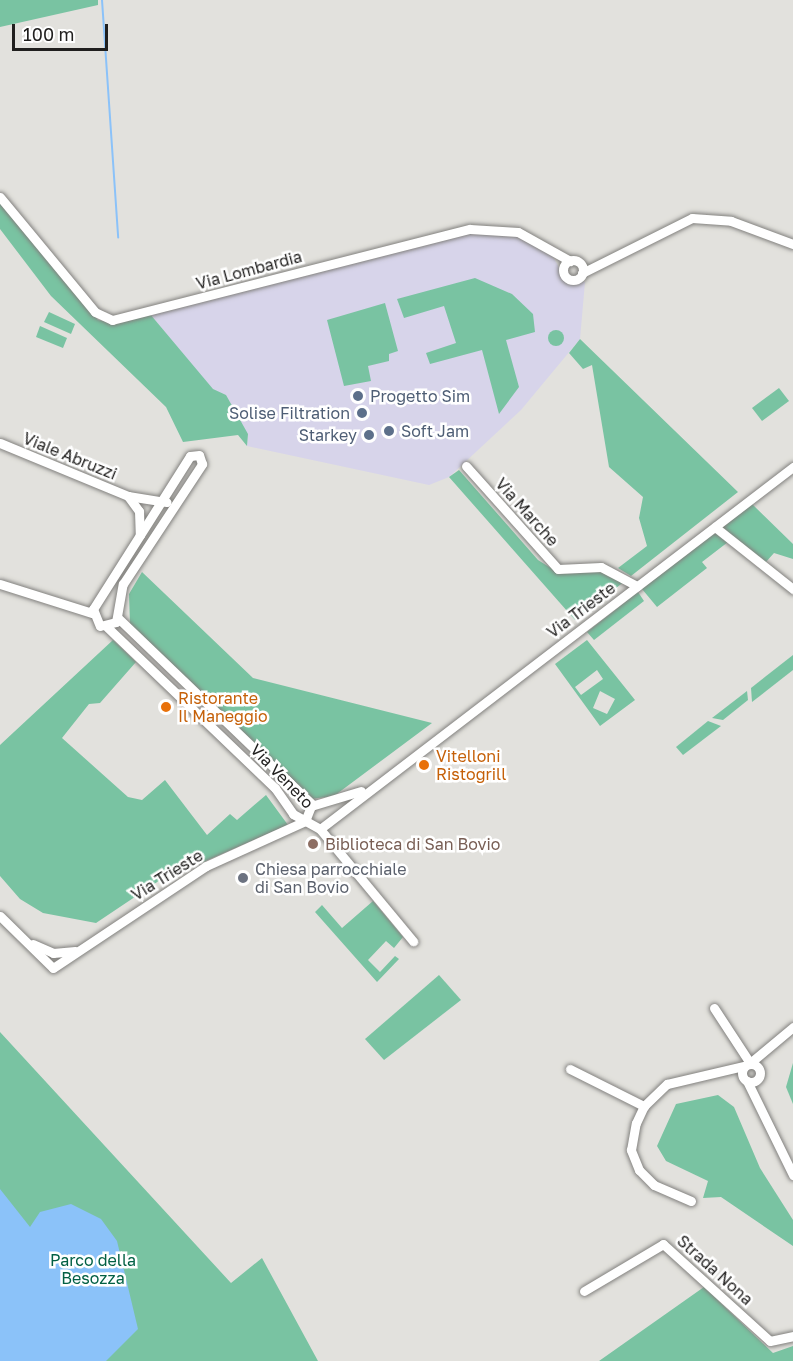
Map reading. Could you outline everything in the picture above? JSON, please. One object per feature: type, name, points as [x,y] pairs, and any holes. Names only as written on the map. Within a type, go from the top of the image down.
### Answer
[{"type":"street","name":"Via Lombardia","points":[[0,197],[94,312],[112,320],[470,229],[510,230],[553,253],[567,264],[582,269],[572,280],[567,264]]},
{"type":"street","points":[[582,269],[593,267],[692,218],[731,221],[793,244]]},
{"type":"street","name":"Viale Abruzzi","points":[[0,443],[128,496],[163,499]]},
{"type":"street","points":[[0,584],[92,613],[98,624],[107,627],[118,618],[116,605],[123,584],[202,464],[201,457],[190,456],[103,601],[92,613]]},
{"type":"street","name":"Via Marche","points":[[466,466],[556,567],[601,567],[637,586]]},
{"type":"street","name":"Via Trieste","points":[[388,777],[793,467]]},
{"type":"street","points":[[128,496],[139,511],[141,535]]},
{"type":"street","points":[[163,499],[172,508]]},
{"type":"street","points":[[715,527],[793,589]]},
{"type":"street","points":[[0,576],[13,587]]},
{"type":"street","points":[[103,601],[116,605]]},
{"type":"street","name":"Via Veneto","points":[[118,618],[313,805]]},
{"type":"street","name":"Via Veneto","points":[[107,627],[305,822],[320,829]]},
{"type":"street","points":[[305,822],[313,805],[323,806],[388,777]]},
{"type":"street","points":[[388,777],[329,819],[320,829],[413,941]]},
{"type":"street","points":[[323,806],[329,819]]},
{"type":"street","name":"Via Trieste","points":[[29,942],[53,968],[206,866],[305,822]]},
{"type":"street","points":[[0,916],[29,942],[53,953],[81,950]]},
{"type":"street","points":[[714,1008],[747,1065],[760,1074]]},
{"type":"street","points":[[691,1201],[654,1185],[633,1161],[632,1137],[644,1106],[679,1079],[747,1065],[793,1027]]},
{"type":"street","points":[[759,1100],[760,1074],[770,1046]]},
{"type":"street","points":[[747,1065],[746,1080],[759,1100],[793,1174]]},
{"type":"street","points":[[570,1069],[644,1106]]},
{"type":"street","points":[[717,1073],[746,1080],[760,1074]]},
{"type":"street","name":"Strada Nona","points":[[584,1291],[663,1244],[770,1341],[793,1336]]},
{"type":"shaded area","points":[[472,231],[516,234],[552,255],[565,278],[585,282],[580,339],[521,410],[449,477],[429,485],[247,446],[248,434],[150,314]]},
{"type":"green space","points":[[0,0],[98,0],[98,5],[0,27]]},
{"type":"green space","points":[[0,203],[98,320],[118,323],[150,314],[213,389],[226,395],[248,434],[247,446],[238,435],[183,442],[166,407],[51,296],[0,229]]},
{"type":"green space","points":[[475,278],[512,294],[533,314],[535,332],[506,340],[519,387],[499,414],[482,350],[430,364],[426,353],[456,343],[444,306],[404,318],[397,299]]},
{"type":"green space","points":[[385,303],[398,351],[389,354],[389,361],[368,366],[371,381],[344,386],[327,320]]},
{"type":"green space","points":[[49,312],[75,324],[71,334],[44,322]]},
{"type":"green space","points":[[40,326],[67,338],[63,348],[36,337]]},
{"type":"green space","points":[[556,330],[564,338],[556,346],[548,338]]},
{"type":"green space","points":[[580,339],[738,492],[631,576],[618,568],[647,546],[639,518],[643,497],[609,467],[592,365],[583,369],[569,353]]},
{"type":"green space","points":[[779,388],[789,401],[762,421],[752,408]]},
{"type":"green space","points":[[459,470],[538,560],[554,570],[602,570],[625,581],[575,620],[449,477]]},
{"type":"green space","points":[[752,504],[793,544],[793,559],[774,553],[765,563],[722,528]]},
{"type":"green space","points":[[715,532],[728,542],[702,562],[707,568],[657,607],[642,589]]},
{"type":"green space","points":[[142,572],[253,678],[432,723],[334,796],[311,799],[130,624],[129,594]]},
{"type":"green space","points":[[638,592],[644,601],[594,640],[587,632]]},
{"type":"green space","points":[[113,640],[136,662],[100,703],[89,704],[62,738],[128,797],[142,800],[165,780],[207,835],[230,814],[237,820],[266,795],[288,825],[201,863],[190,860],[96,923],[43,913],[20,899],[0,876],[0,745]]},
{"type":"green space","points":[[587,640],[635,700],[600,726],[555,664]],"holes":[[[597,670],[603,679],[581,695],[575,687]],[[600,691],[615,699],[607,714],[593,708]]]},
{"type":"green space","points":[[793,655],[793,670],[752,702],[751,688]]},
{"type":"green space","points":[[747,691],[748,700],[723,720],[712,718]]},
{"type":"green space","points":[[708,721],[721,726],[683,755],[676,747]]},
{"type":"green space","points":[[373,901],[403,937],[394,948],[386,941],[368,960],[380,972],[395,956],[399,959],[377,982],[315,912],[322,905],[342,928]]},
{"type":"green space","points":[[439,975],[461,1000],[384,1060],[365,1039]]},
{"type":"green space","name":"Parco della Besozza","points":[[0,1032],[231,1283],[262,1258],[318,1361],[0,1361]]},
{"type":"green space","points":[[793,1063],[793,1104],[786,1087]]},
{"type":"green space","points":[[718,1095],[734,1107],[760,1168],[793,1220],[793,1246],[721,1197],[703,1198],[708,1181],[666,1161],[657,1146],[676,1104]]},
{"type":"green space","points":[[704,1287],[773,1353],[793,1346],[793,1361],[599,1361]]},
{"type":"water","points":[[0,1189],[30,1227],[40,1212],[71,1204],[101,1219],[117,1241],[138,1329],[106,1361],[0,1361]]},
{"type":"waterway","points":[[102,0],[118,237]]},
{"type":"place","name":"Progetto Sim","points":[[358,396]]},
{"type":"place","name":"Solise Filtration","points":[[362,413]]},
{"type":"place","name":"Soft Jam","points":[[389,431]]},
{"type":"place","name":"Starkey","points":[[369,435]]},
{"type":"place","name":"Ristorante Il Maneggio","points":[[166,707]]},
{"type":"place","name":"Vitelloni Ristogrill","points":[[424,765]]},
{"type":"place","name":"Biblioteca di San Bovio","points":[[313,844]]},
{"type":"place","name":"Chiesa parrocchiale di San Bovio","points":[[243,878]]}]
